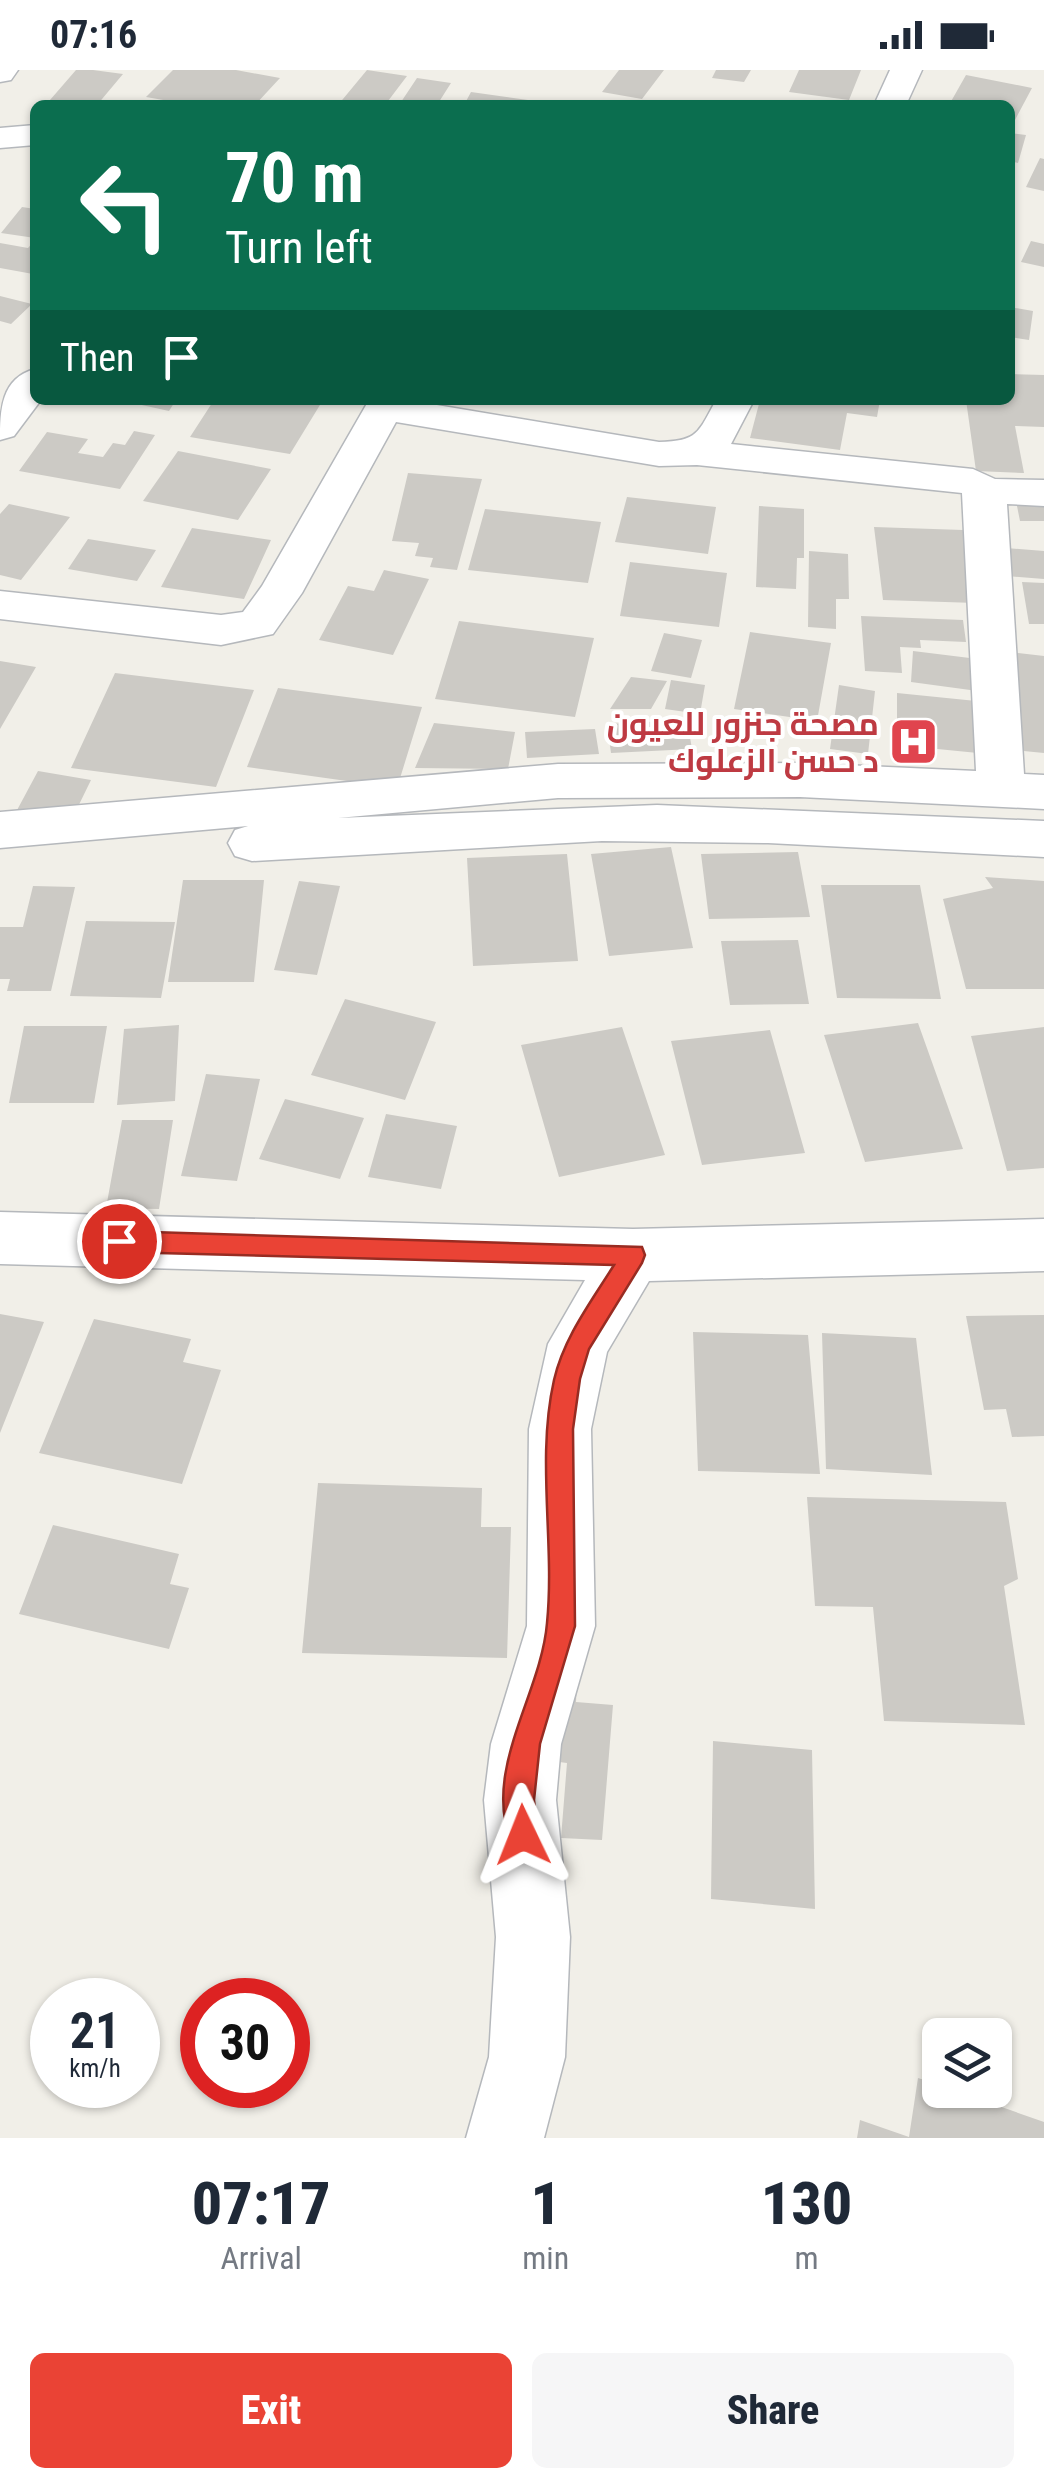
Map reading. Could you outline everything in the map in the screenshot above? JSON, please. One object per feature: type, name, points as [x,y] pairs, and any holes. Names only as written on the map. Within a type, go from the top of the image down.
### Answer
[{"type":"street","points":[[892,100],[906,70]]},
{"type":"street","points":[[0,138],[30,136]]},
{"type":"street","points":[[0,428],[30,388]]},
{"type":"street","points":[[0,605],[221,630],[257,624],[280,593],[385,405]]},
{"type":"street","points":[[391,405],[659,454],[697,453],[947,476],[973,482],[986,491],[1044,492]]},
{"type":"street","points":[[697,453],[714,440],[732,405]]},
{"type":"street","points":[[0,830],[558,781],[800,780],[1022,791],[986,491]]},
{"type":"street","points":[[0,861],[467,827],[605,823],[786,825],[1044,839]]},
{"type":"street","points":[[0,1238],[633,1255],[1044,1245]]},
{"type":"street","points":[[505,2138],[527,2057],[533,1938],[522,1782],[526,1744],[561,1626],[560,1429],[578,1344],[633,1255]]},
{"type":"building","points":[[76,70],[123,74],[101,100],[50,100]]},
{"type":"building","points":[[173,70],[236,70],[280,78],[260,100],[146,97]]},
{"type":"building","points":[[367,70],[407,76],[389,100],[342,100]]},
{"type":"building","points":[[619,70],[664,70],[642,99],[602,92]]},
{"type":"building","points":[[716,70],[751,70],[744,82],[712,78]]},
{"type":"building","points":[[799,70],[861,70],[849,100],[789,92]]},
{"type":"building","points":[[966,75],[1032,88],[1015,120],[1015,100],[952,100]]},
{"type":"building","points":[[417,78],[451,83],[440,100],[402,100]]},
{"type":"building","points":[[471,92],[528,100],[467,100]]},
{"type":"building","points":[[1015,134],[1026,135],[1018,163],[1015,162]]},
{"type":"building","points":[[1040,158],[1044,159],[1044,191],[1026,187]]},
{"type":"building","points":[[22,207],[30,208],[30,237],[1,233]]},
{"type":"building","points":[[1031,241],[1044,244],[1044,267],[1021,262]]},
{"type":"building","points":[[0,243],[30,246],[30,273],[0,268]]},
{"type":"building","points":[[0,296],[30,304],[11,324],[0,321]]},
{"type":"building","points":[[1015,308],[1033,311],[1029,340],[1015,338]]},
{"type":"building","points":[[1015,374],[1044,375],[1044,427],[1015,426],[1024,473],[976,471],[967,405],[1015,405]]},
{"type":"building","points":[[142,405],[173,405],[169,411]]},
{"type":"building","points":[[211,405],[320,405],[290,454],[190,437]]},
{"type":"building","points":[[759,405],[879,405],[877,417],[847,413],[840,450],[750,438]]},
{"type":"building","points":[[134,431],[155,435],[120,489],[19,471],[47,432],[88,439],[78,453],[103,457],[113,443],[125,445]]},
{"type":"building","points":[[178,451],[271,469],[238,520],[143,501]]},
{"type":"building","points":[[408,473],[482,479],[457,570],[430,567],[433,558],[415,556],[419,543],[392,541]]},
{"type":"building","points":[[1015,496],[1044,497],[1044,521],[1020,521]]},
{"type":"building","points":[[627,497],[716,507],[708,554],[615,542]]},
{"type":"building","points":[[9,504],[70,517],[21,580],[0,575],[0,514]]},
{"type":"building","points":[[759,506],[804,509],[804,558],[797,558],[796,589],[756,587]]},
{"type":"building","points":[[485,509],[601,522],[588,583],[468,570]]},
{"type":"building","points":[[874,527],[963,530],[976,603],[883,600]]},
{"type":"building","points":[[192,528],[271,540],[244,599],[161,587]]},
{"type":"building","points":[[88,539],[156,550],[137,581],[68,569]]},
{"type":"building","points":[[1006,548],[1044,551],[1044,579],[1007,576]]},
{"type":"building","points":[[809,551],[848,554],[849,599],[836,599],[836,629],[808,627]]},
{"type":"building","points":[[630,562],[727,573],[719,627],[620,616]]},
{"type":"building","points":[[384,570],[429,579],[393,655],[319,640],[348,586],[374,591]]},
{"type":"building","points":[[1022,582],[1044,583],[1044,624],[1029,624]]},
{"type":"building","points":[[861,616],[963,620],[966,642],[920,640],[921,648],[900,647],[902,673],[865,671]]},
{"type":"building","points":[[459,621],[594,638],[575,717],[435,699]]},
{"type":"building","points":[[750,632],[831,643],[817,721],[734,709]]},
{"type":"building","points":[[664,633],[702,640],[691,678],[651,671]]},
{"type":"building","points":[[913,651],[986,660],[985,692],[911,682]]},
{"type":"building","points":[[1009,652],[1044,656],[1044,753],[1013,750]]},
{"type":"building","points":[[0,661],[36,667],[0,729]]},
{"type":"building","points":[[115,673],[254,690],[216,787],[71,768]]},
{"type":"building","points":[[631,677],[667,681],[651,709],[610,709]]},
{"type":"building","points":[[671,680],[705,685],[700,714],[665,709]]},
{"type":"building","points":[[839,685],[875,691],[868,754],[830,749]]},
{"type":"building","points":[[278,688],[422,707],[397,788],[247,767]]},
{"type":"building","points":[[897,693],[996,703],[998,755],[897,745]]},
{"type":"building","points":[[687,720],[692,749],[611,753],[607,724]]},
{"type":"building","points":[[434,723],[515,732],[508,769],[415,768]]},
{"type":"building","points":[[595,729],[599,754],[527,758],[525,732]]},
{"type":"building","points":[[38,771],[91,780],[71,821],[16,812]]},
{"type":"building","points":[[671,847],[693,948],[609,956],[591,854]]},
{"type":"building","points":[[798,852],[810,917],[709,919],[701,854]]},
{"type":"building","points":[[567,854],[578,961],[473,966],[467,858]]},
{"type":"building","points":[[985,877],[1044,881],[1044,989],[966,989],[943,899],[993,888]]},
{"type":"building","points":[[183,880],[264,880],[254,982],[168,982]]},
{"type":"building","points":[[299,881],[340,886],[317,975],[274,970]]},
{"type":"building","points":[[821,885],[920,885],[941,999],[837,998]]},
{"type":"building","points":[[33,886],[75,887],[51,991],[7,991],[10,979],[0,979],[0,927],[23,927]]},
{"type":"building","points":[[86,921],[175,922],[161,998],[70,996]]},
{"type":"building","points":[[798,940],[809,1004],[730,1005],[721,941]]},
{"type":"building","points":[[345,999],[436,1022],[405,1100],[311,1075]]},
{"type":"building","points":[[918,1023],[963,1149],[865,1162],[824,1035]]},
{"type":"building","points":[[179,1025],[175,1101],[117,1105],[124,1029]]},
{"type":"building","points":[[24,1026],[107,1026],[94,1103],[9,1103]]},
{"type":"building","points":[[622,1027],[665,1155],[559,1177],[521,1045]]},
{"type":"building","points":[[1044,1027],[1044,1168],[1007,1171],[971,1036]]},
{"type":"building","points":[[770,1030],[805,1153],[702,1165],[671,1041]]},
{"type":"building","points":[[206,1074],[260,1079],[237,1181],[181,1176]]},
{"type":"building","points":[[285,1099],[364,1118],[340,1179],[259,1159]]},
{"type":"building","points":[[386,1114],[457,1126],[441,1189],[368,1177]]},
{"type":"building","points":[[122,1120],[173,1120],[159,1209],[106,1208]]},
{"type":"building","points":[[0,1314],[44,1322],[0,1433]]},
{"type":"building","points":[[1044,1315],[1044,1436],[1012,1437],[1006,1409],[984,1410],[966,1316]]},
{"type":"building","points":[[94,1319],[191,1339],[183,1362],[221,1370],[182,1484],[39,1453]]},
{"type":"building","points":[[693,1332],[808,1335],[820,1474],[698,1471]]},
{"type":"building","points":[[822,1333],[916,1338],[932,1475],[826,1469]]},
{"type":"building","points":[[318,1483],[482,1488],[481,1527],[511,1527],[507,1658],[302,1653]]},
{"type":"building","points":[[807,1497],[1006,1502],[1018,1579],[1004,1586],[1025,1725],[884,1721],[873,1607],[815,1606]]},
{"type":"building","points":[[53,1525],[179,1554],[170,1584],[189,1588],[169,1649],[19,1614]]},
{"type":"building","points":[[577,1681],[576,1702],[613,1705],[602,1840],[561,1838],[567,1763],[544,1760]]},
{"type":"building","points":[[713,1741],[812,1750],[815,1909],[711,1899]]},
{"type":"building","points":[[918,2078],[922,2079],[922,2108],[1004,2108],[1044,2122],[1044,2138],[857,2138],[860,2120],[909,2137]]},
{"type":"place","name":"مصحة جنزور للعيون د حسن الزعلوك","points":[[914,742]]},
{"type":"route","points":[[119,1241],[633,1255],[578,1344],[567,1379],[560,1429],[561,1626],[526,1744],[520,1800],[523,1835]]}]
